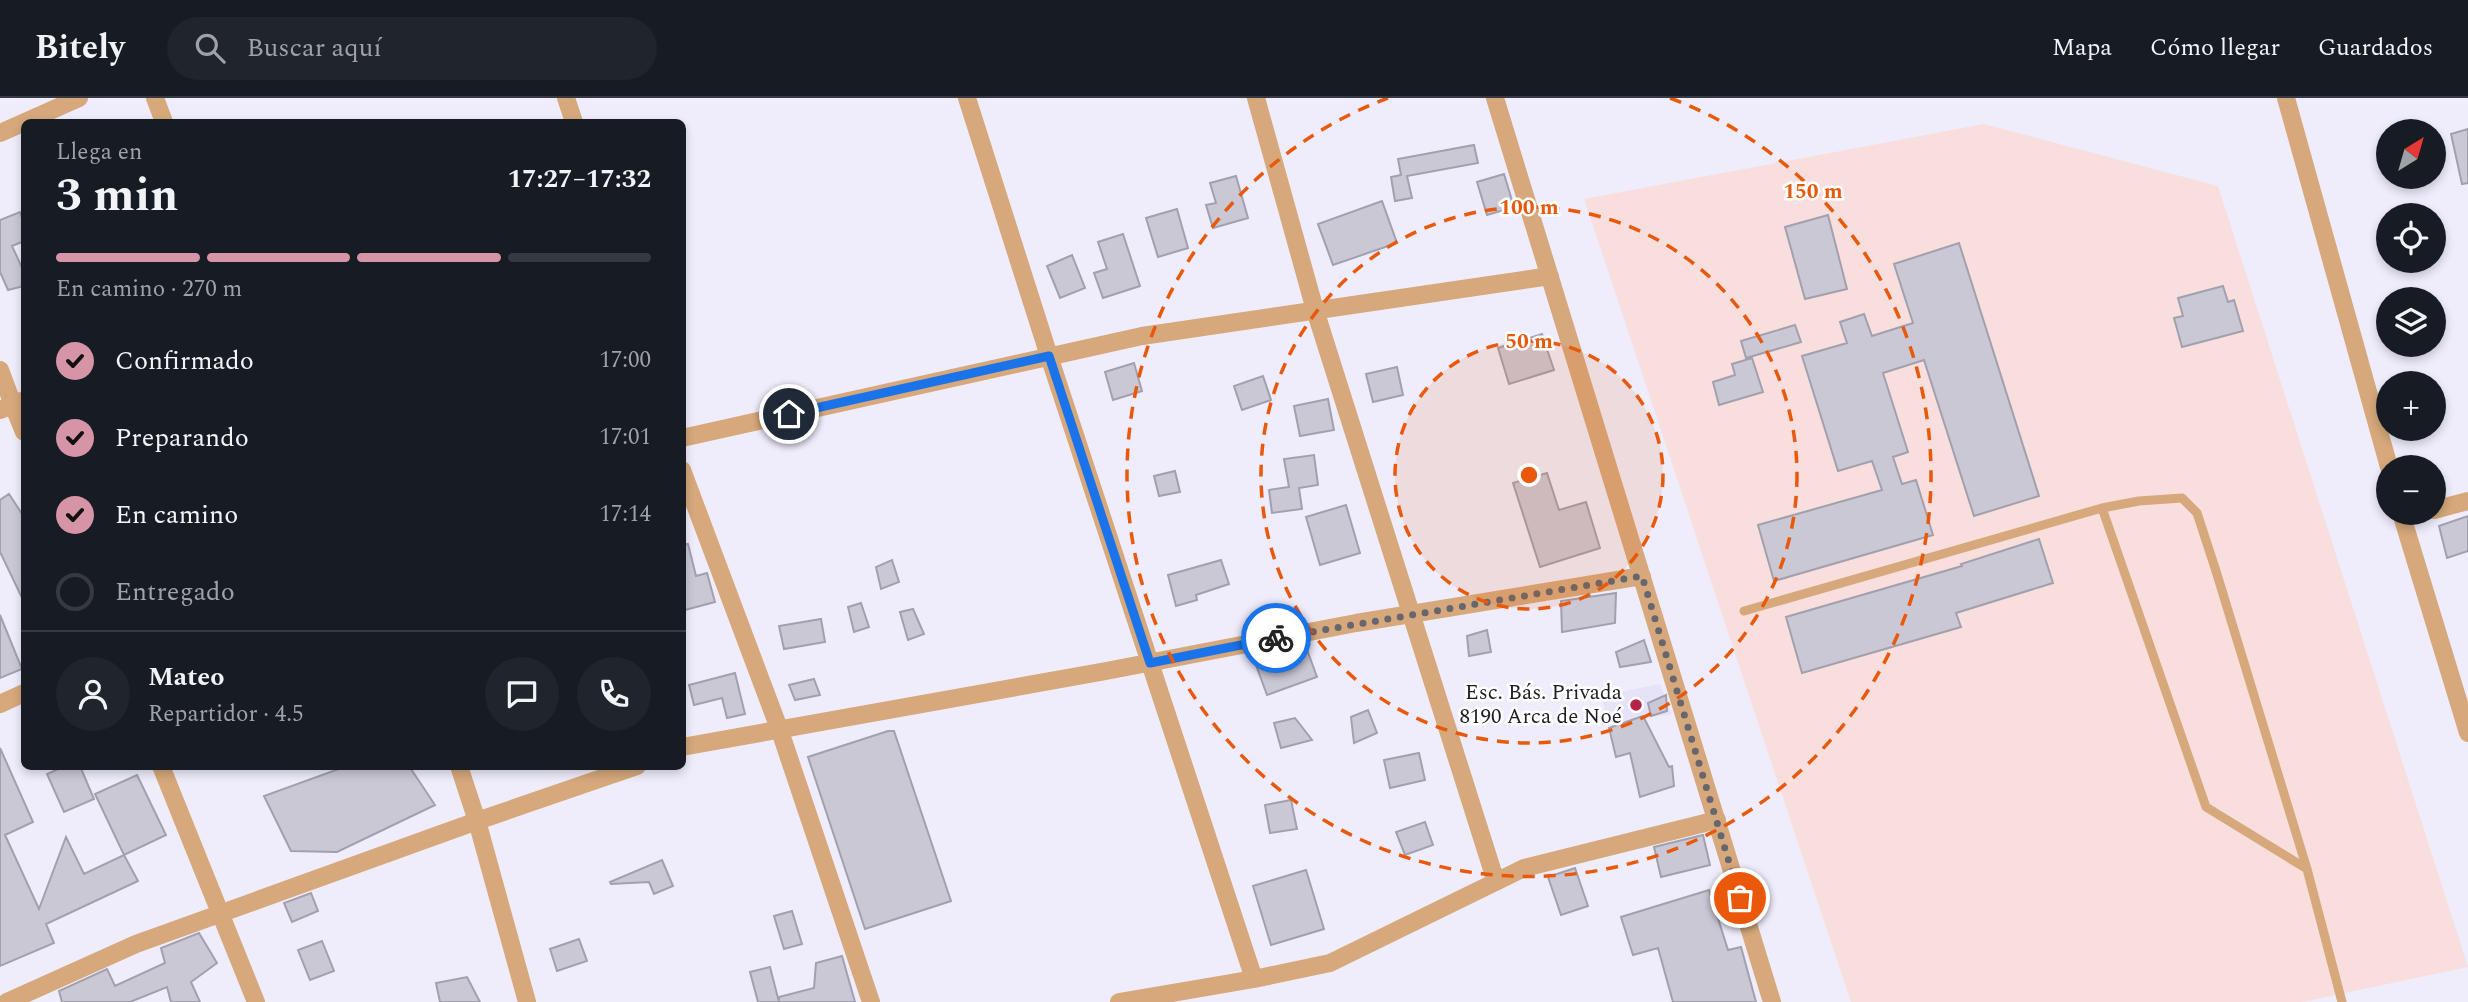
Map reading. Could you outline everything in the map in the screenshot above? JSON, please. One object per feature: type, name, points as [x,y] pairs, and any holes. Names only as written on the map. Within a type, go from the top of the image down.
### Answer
[{"type":"street","points":[[32,119],[79,98]]},
{"type":"street","points":[[155,98],[163,119]]},
{"type":"street","points":[[566,98],[573,119]]},
{"type":"street","points":[[967,98],[1254,979]]},
{"type":"street","points":[[1256,98],[1315,310],[1409,615],[1496,882]]},
{"type":"street","points":[[1495,98],[1772,1002]]},
{"type":"street","points":[[2286,98],[2386,455]]},
{"type":"street","points":[[0,133],[21,124]]},
{"type":"street","points":[[686,437],[1142,335],[1550,276]]},
{"type":"street","points":[[0,370],[21,425]]},
{"type":"street","points":[[686,481],[780,731],[871,1002]]},
{"type":"street","points":[[2446,507],[2468,501]]},
{"type":"street","points":[[2405,525],[2468,733]]},
{"type":"street","points":[[686,746],[1409,615],[1642,576]]},
{"type":"street","points":[[0,704],[21,694]]},
{"type":"street","points":[[163,770],[256,1002]]},
{"type":"street","points":[[460,770],[527,1002]]},
{"type":"street","points":[[6,1002],[136,944],[625,770]]},
{"type":"street","points":[[1119,1002],[1330,963],[1524,868],[1717,820]]},
{"type":"lane","points":[[1744,611],[2102,508],[2139,501],[2182,498],[2197,513],[2307,869],[2342,1002]]},
{"type":"lane","points":[[2102,508],[2206,807],[2307,869]]},
{"type":"shaded area","points":[[1984,124],[2218,186],[2468,967],[2302,1002],[1851,1002],[1584,199]]},
{"type":"shaded area","name":"Esc. Bás. Privada 8190 Arca de Noé","points":[[1660,684],[1672,714],[1609,724],[1601,696]]},
{"type":"building","points":[[2468,129],[2468,183],[2462,184],[2451,134]]},
{"type":"building","points":[[1474,145],[1478,163],[1407,176],[1412,198],[1395,201],[1391,177],[1401,175],[1398,159]]},
{"type":"building","points":[[1504,174],[1514,207],[1487,215],[1477,182]]},
{"type":"building","points":[[1236,176],[1248,218],[1213,228],[1206,205],[1216,203],[1210,183]]},
{"type":"building","points":[[1382,201],[1397,243],[1333,265],[1318,224]]},
{"type":"building","points":[[1177,209],[1188,248],[1158,257],[1146,218]]},
{"type":"building","points":[[20,212],[21,215],[21,242],[12,246],[21,266],[21,287],[8,290],[0,272],[0,220]]},
{"type":"building","points":[[1828,215],[1847,289],[1805,299],[1785,227]]},
{"type":"building","points":[[1123,234],[1140,286],[1103,298],[1094,273],[1107,269],[1098,242]]},
{"type":"building","points":[[1959,243],[2039,496],[1974,516],[1924,360],[1883,373],[1908,452],[1893,457],[1902,484],[1916,480],[1933,535],[1774,581],[1758,525],[1882,490],[1872,461],[1838,471],[1802,356],[1847,343],[1840,322],[1864,314],[1872,336],[1913,323],[1894,264]]},
{"type":"building","points":[[1072,255],[1085,288],[1060,298],[1047,266]]},
{"type":"building","points":[[2223,286],[2228,302],[2234,300],[2243,331],[2182,347],[2174,318],[2183,316],[2178,298]]},
{"type":"building","points":[[1795,325],[1801,342],[1746,358],[1741,341]]},
{"type":"building","points":[[1542,334],[1554,370],[1509,384],[1498,348]]},
{"type":"building","points":[[1752,358],[1763,392],[1719,405],[1713,382],[1735,375],[1732,364]]},
{"type":"building","points":[[1134,363],[1142,391],[1113,400],[1105,372]]},
{"type":"building","points":[[1397,367],[1403,395],[1373,402],[1366,374]]},
{"type":"building","points":[[1263,376],[1271,400],[1242,410],[1234,386]]},
{"type":"building","points":[[1328,399],[1334,430],[1300,436],[1294,406]]},
{"type":"building","points":[[1314,455],[1318,485],[1299,488],[1302,509],[1272,513],[1269,490],[1289,487],[1284,459]]},
{"type":"building","points":[[1175,471],[1180,492],[1159,496],[1154,476]]},
{"type":"building","points":[[1547,473],[1559,510],[1586,502],[1600,548],[1540,567],[1513,483]]},
{"type":"building","points":[[9,494],[21,512],[21,596],[0,552],[0,500]]},
{"type":"building","points":[[1346,505],[1360,553],[1320,565],[1306,517]]},
{"type":"building","points":[[2468,516],[2468,551],[2447,558],[2439,526]]},
{"type":"building","points":[[2039,539],[2053,583],[1956,613],[1961,627],[1802,673],[1786,617],[1962,566],[1961,564]]},
{"type":"building","points":[[686,544],[696,576],[707,573],[715,602],[686,610]]},
{"type":"building","points":[[892,560],[899,582],[881,589],[876,567]]},
{"type":"building","points":[[1221,560],[1229,584],[1196,595],[1197,600],[1176,606],[1168,575]]},
{"type":"building","points":[[1616,593],[1615,623],[1562,632],[1561,601]]},
{"type":"building","points":[[861,603],[869,627],[854,632],[848,607]]},
{"type":"building","points":[[913,609],[924,634],[908,640],[900,612]]},
{"type":"building","points":[[0,615],[21,669],[0,678]]},
{"type":"building","points":[[821,619],[825,642],[784,649],[779,626]]},
{"type":"building","points":[[1487,630],[1491,652],[1469,656],[1467,636]]},
{"type":"building","points":[[1644,640],[1651,662],[1620,667],[1616,652]]},
{"type":"building","points":[[1306,647],[1317,677],[1267,695],[1256,665]]},
{"type":"building","points":[[735,673],[745,714],[727,718],[722,698],[694,705],[689,685]]},
{"type":"building","points":[[814,679],[820,695],[795,700],[789,685]]},
{"type":"building","points":[[1666,695],[1667,711],[1651,716],[1648,703]]},
{"type":"building","points":[[1368,710],[1377,733],[1354,743],[1351,717]]},
{"type":"building","points":[[1643,716],[1669,767],[1672,766],[1674,786],[1640,797],[1630,753],[1616,757],[1609,728]]},
{"type":"building","points":[[1295,718],[1312,740],[1281,748],[1274,723]]},
{"type":"building","points":[[894,731],[951,901],[865,929],[808,757]]},
{"type":"building","points":[[0,748],[33,822],[5,835],[39,909],[66,837],[84,874],[124,855],[138,881],[46,924],[54,943],[0,966]]},
{"type":"building","points":[[1419,753],[1425,780],[1390,788],[1384,760]]},
{"type":"building","points":[[56,770],[82,770],[94,799],[64,812],[47,774]]},
{"type":"building","points":[[336,770],[412,770],[435,805],[337,852],[291,851],[264,796]]},
{"type":"building","points":[[137,775],[166,835],[124,855],[95,794]]},
{"type":"building","points":[[1291,800],[1297,829],[1270,833],[1265,805]]},
{"type":"building","points":[[1425,822],[1433,845],[1405,855],[1396,832]]},
{"type":"building","points":[[1703,835],[1710,865],[1661,877],[1654,847]]},
{"type":"building","points":[[662,860],[673,886],[654,894],[649,882],[610,882]]},
{"type":"building","points":[[1575,868],[1588,906],[1561,915],[1548,877]]},
{"type":"building","points":[[1306,870],[1324,929],[1271,945],[1253,886]]},
{"type":"building","points":[[1709,890],[1728,950],[1741,947],[1756,1002],[1673,1002],[1658,948],[1633,955],[1621,917]]},
{"type":"building","points":[[311,893],[318,911],[292,922],[284,903]]},
{"type":"building","points":[[792,911],[802,944],[784,949],[774,916]]},
{"type":"building","points":[[199,933],[217,963],[191,982],[200,1002],[171,1002],[167,987],[130,1002],[62,1002],[59,991],[107,969],[115,986],[165,963],[161,948]]},
{"type":"building","points":[[579,939],[587,961],[557,971],[550,949]]},
{"type":"building","points":[[322,941],[334,971],[310,980],[298,950]]},
{"type":"building","points":[[842,956],[855,1002],[779,1002],[779,997],[814,988],[816,963]]},
{"type":"building","points":[[770,967],[779,1002],[758,1002],[750,972]]},
{"type":"building","points":[[467,977],[480,1002],[440,1002],[436,983]]},
{"type":"way so far","points":[[1276,638],[1642,576],[1740,898]]},
{"type":"place","name":"Esc. Bás. Privada 8190 Arca de Noé","points":[[1636,705]]},
{"type":"route","points":[[789,414],[1049,356],[1150,663],[1276,638]]}]
